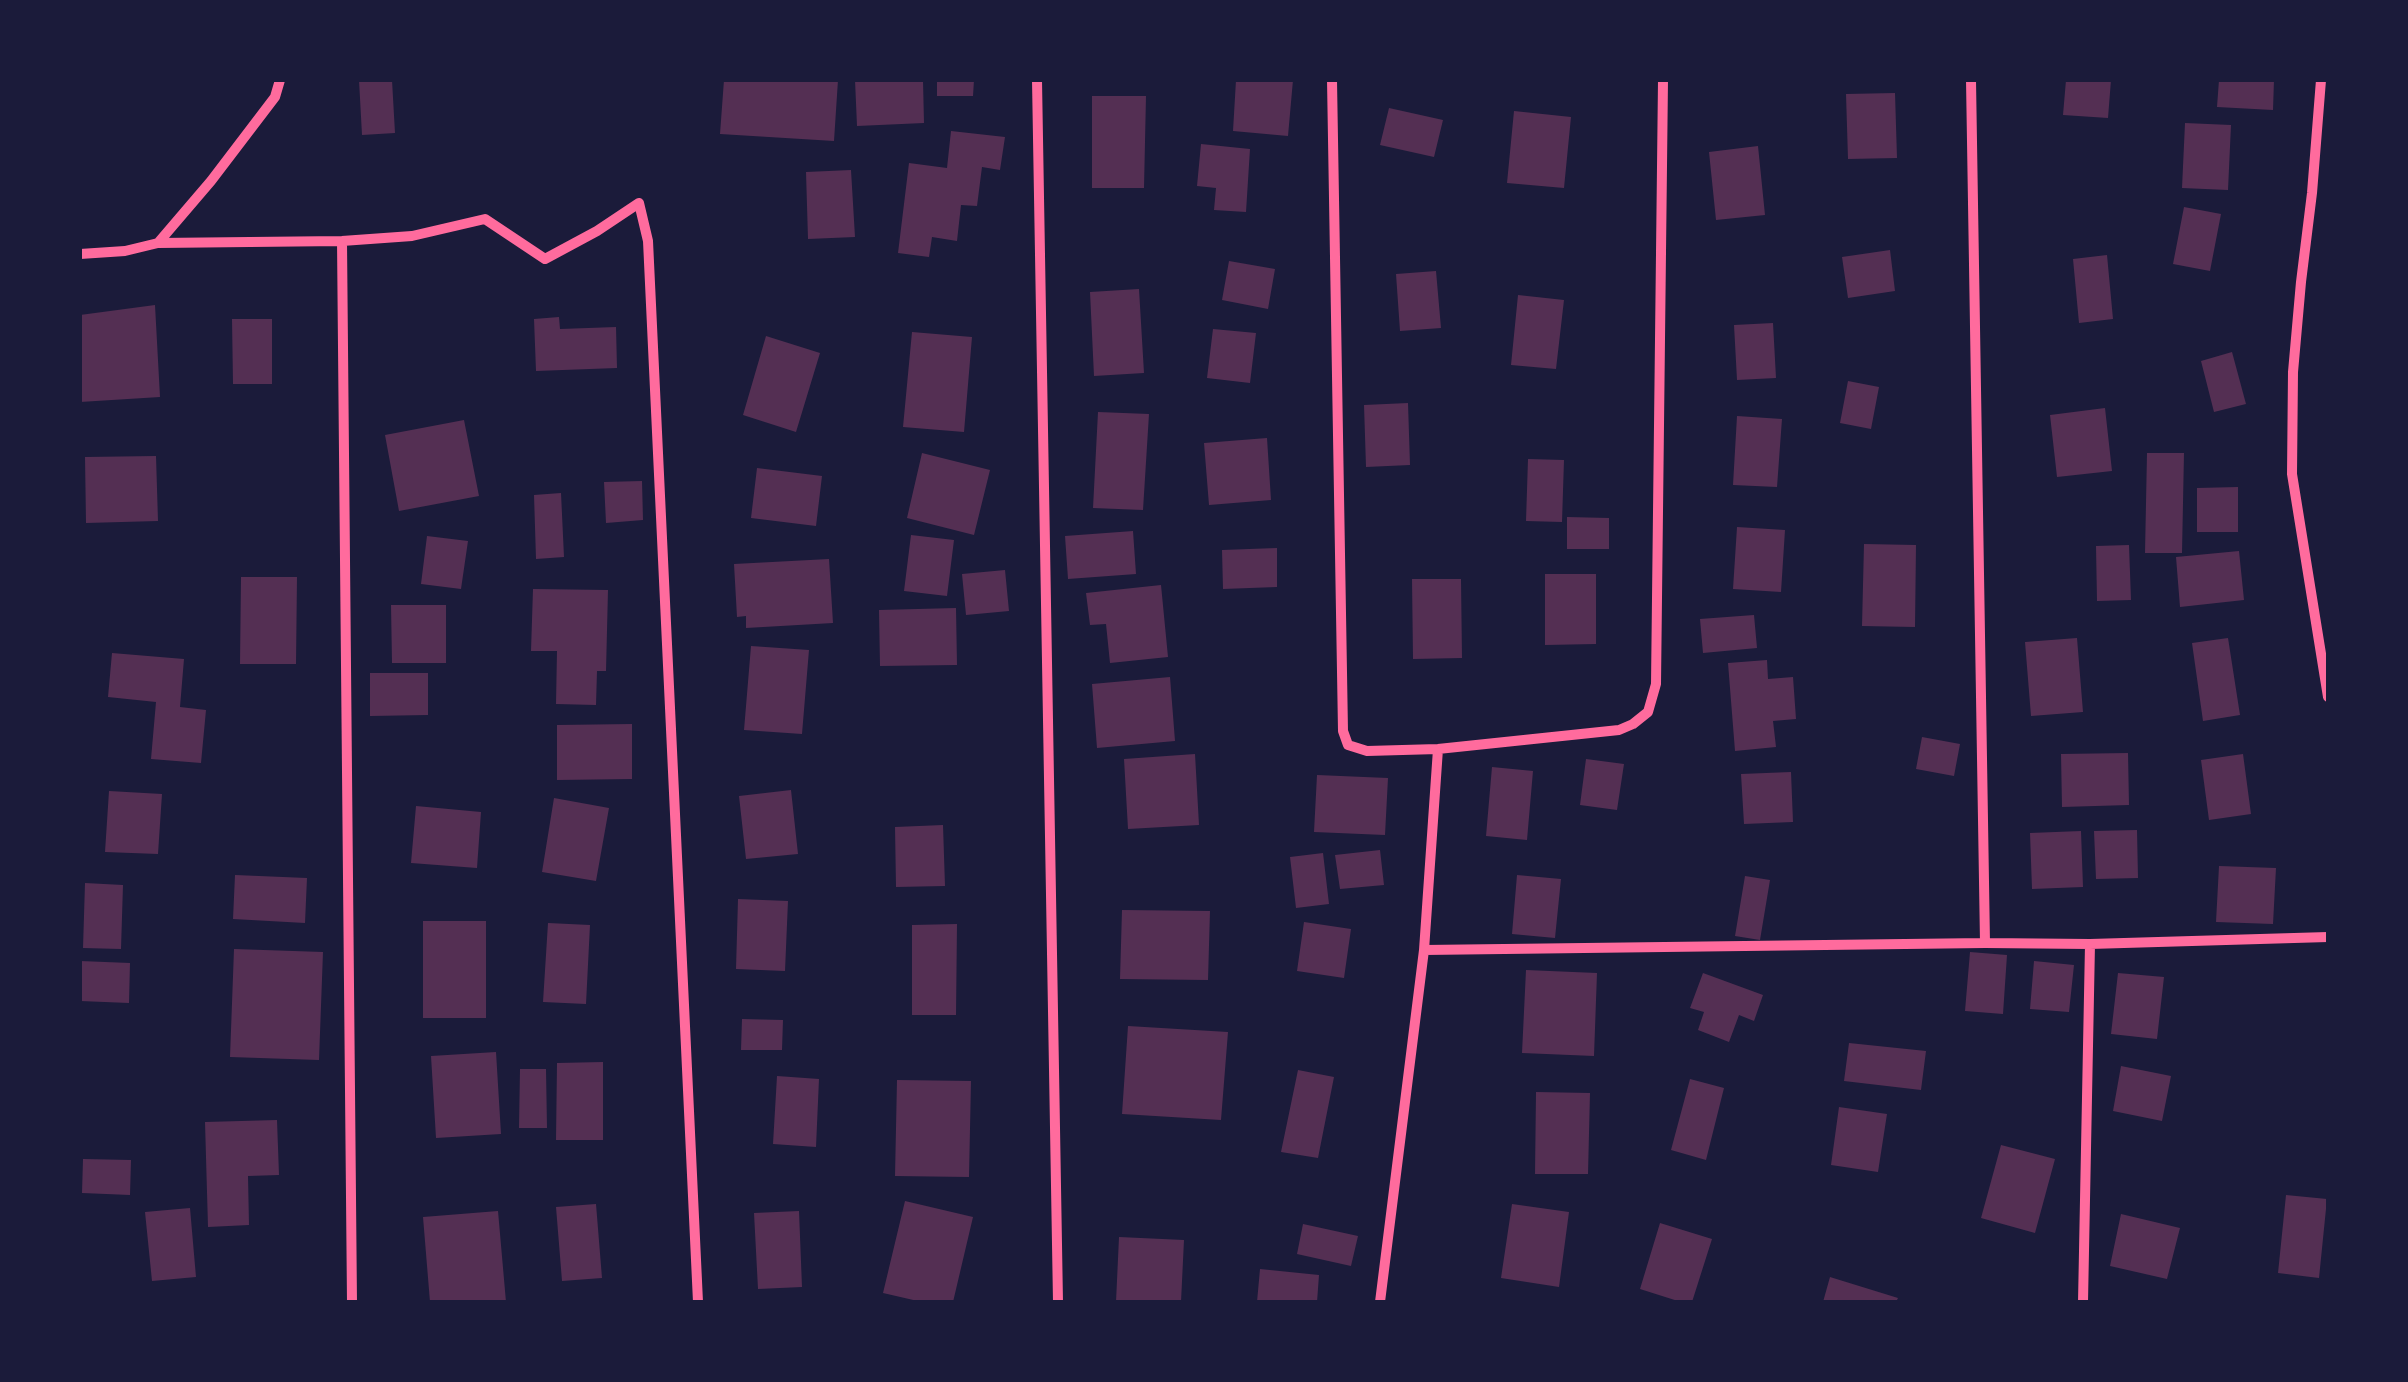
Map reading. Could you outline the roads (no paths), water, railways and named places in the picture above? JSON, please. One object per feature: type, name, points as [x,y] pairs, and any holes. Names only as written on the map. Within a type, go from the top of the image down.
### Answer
[{"type":"street","points":[[158,243],[276,97],[280,80]]},
{"type":"street","points":[[1037,80],[1058,1302]]},
{"type":"street","points":[[1332,80],[1342,731],[1348,745],[1368,751],[1438,749],[1620,730],[1648,712],[1656,684],[1663,80]]},
{"type":"street","points":[[1971,80],[1985,944]]},
{"type":"street","points":[[2322,80],[2293,372],[2292,474],[2328,697]]},
{"type":"street","points":[[80,254],[124,251],[158,243],[342,241],[412,236],[485,220],[545,259],[638,203],[648,241],[698,1302]]},
{"type":"street","points":[[342,241],[352,1302]]},
{"type":"street","points":[[1380,1302],[1424,950],[1438,749]]},
{"type":"street","points":[[1424,950],[2090,944],[2328,937]]},
{"type":"street","points":[[2083,1302],[2090,944]]}]
